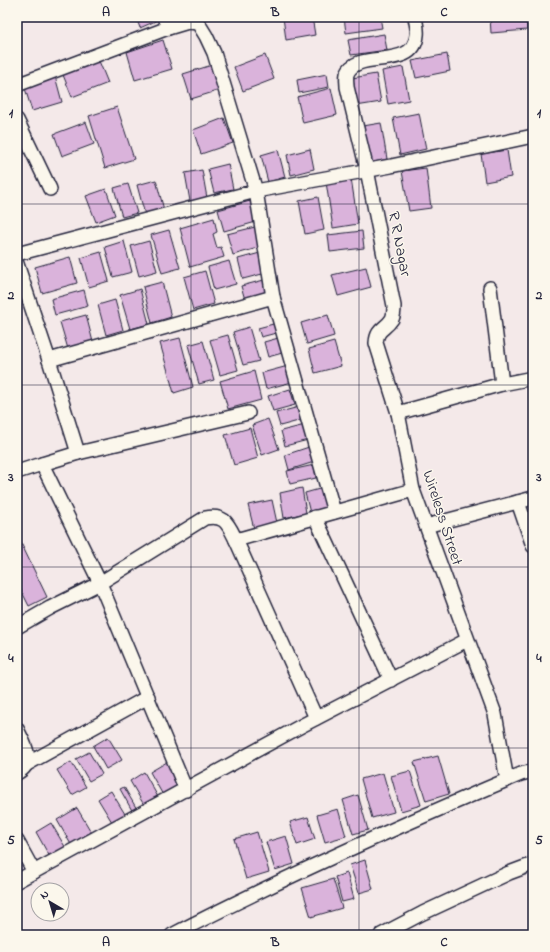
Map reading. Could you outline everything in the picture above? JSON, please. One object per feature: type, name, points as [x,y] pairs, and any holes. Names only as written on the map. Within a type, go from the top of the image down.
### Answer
[{"type":"street","name":"R R Nagar","points":[[398,413],[376,343],[376,336],[391,320],[394,306],[367,170],[347,87],[347,74],[353,66],[365,62],[401,56],[410,51],[415,44],[418,35],[415,17]]},
{"type":"street","points":[[17,84],[166,23],[198,23],[214,53],[256,191],[273,297],[334,512]]},
{"type":"street","points":[[17,120],[50,189]]},
{"type":"street","points":[[17,254],[256,191],[391,166],[533,136]]},
{"type":"street","points":[[17,264],[78,452]]},
{"type":"street","points":[[490,288],[502,384]]},
{"type":"street","points":[[49,360],[273,297]]},
{"type":"street","points":[[398,413],[502,384],[533,378]]},
{"type":"street","points":[[17,472],[78,452],[248,413]]},
{"type":"street","name":"Wireless Street","points":[[398,413],[413,490],[495,714],[507,780]]},
{"type":"street","points":[[42,464],[100,583],[186,790]]},
{"type":"street","points":[[236,540],[413,490]]},
{"type":"street","points":[[426,526],[533,498]]},
{"type":"street","points":[[518,502],[533,546]]},
{"type":"street","points":[[17,627],[50,608],[100,583],[205,518],[214,516],[222,518],[228,525],[236,540],[316,718]]},
{"type":"street","points":[[315,517],[391,680]]},
{"type":"street","points":[[17,881],[316,718],[467,640]]},
{"type":"street","points":[[22,769],[148,697]]},
{"type":"street","points":[[17,729],[28,755],[22,769]]},
{"type":"street","points":[[172,935],[247,896],[429,814],[521,774],[533,771]]},
{"type":"street","points":[[17,841],[34,872]]},
{"type":"street","points":[[381,935],[430,910],[533,864]]},
{"type":"building","points":[[136,17],[159,17],[160,19],[140,28]]},
{"type":"building","points":[[283,17],[312,17],[315,35],[286,40]]},
{"type":"building","points":[[344,17],[380,17],[382,28],[346,33]]},
{"type":"building","points":[[490,17],[526,17],[527,30],[491,33]]},
{"type":"building","points":[[384,34],[387,50],[351,55],[348,40]]},
{"type":"building","points":[[163,40],[172,69],[135,80],[127,52]]},
{"type":"building","points":[[447,54],[450,71],[416,78],[412,61]]},
{"type":"building","points":[[265,55],[274,79],[243,91],[234,67]]},
{"type":"building","points":[[97,56],[108,83],[72,97],[61,70]]},
{"type":"building","points":[[212,65],[220,90],[191,99],[183,74]]},
{"type":"building","points":[[403,67],[409,100],[388,104],[382,71]]},
{"type":"building","points":[[327,74],[329,87],[299,93],[297,80]]},
{"type":"building","points":[[376,74],[381,102],[356,106],[352,78]]},
{"type":"building","points":[[55,76],[62,102],[32,111],[24,85]]},
{"type":"building","points":[[331,88],[337,115],[303,123],[297,97]]},
{"type":"building","points":[[117,107],[134,159],[105,168],[89,116]]},
{"type":"building","points":[[419,113],[426,149],[400,155],[393,118]]},
{"type":"building","points":[[224,118],[233,143],[201,154],[193,130]]},
{"type":"building","points":[[86,122],[94,144],[62,156],[54,134]]},
{"type":"building","points":[[381,123],[387,159],[369,163],[363,126]]},
{"type":"building","points":[[310,149],[314,169],[291,175],[287,155]]},
{"type":"building","points":[[278,150],[285,177],[268,182],[261,155]]},
{"type":"building","points":[[507,150],[511,177],[485,182],[481,154]]},
{"type":"building","points":[[228,164],[233,189],[214,193],[208,169]]},
{"type":"building","points":[[426,168],[431,208],[409,211],[402,171]]},
{"type":"building","points":[[202,170],[207,198],[190,201],[185,173]]},
{"type":"building","points":[[351,178],[358,224],[333,228],[326,182]]},
{"type":"building","points":[[156,180],[164,210],[145,215],[137,185]]},
{"type":"building","points":[[128,184],[137,213],[122,217],[114,188]]},
{"type":"building","points":[[106,189],[115,215],[96,222],[86,196]]},
{"type":"building","points":[[318,197],[324,230],[305,234],[299,201]]},
{"type":"building","points":[[250,201],[256,222],[224,231],[218,210]]},
{"type":"building","points":[[214,218],[217,232],[213,234],[217,248],[221,247],[224,257],[190,267],[180,228]]},
{"type":"building","points":[[255,227],[261,247],[233,255],[227,234]]},
{"type":"building","points":[[169,230],[180,268],[162,273],[151,235]]},
{"type":"building","points":[[362,231],[364,248],[330,252],[328,235]]},
{"type":"building","points":[[124,241],[132,272],[113,277],[105,247]]},
{"type":"building","points":[[149,241],[157,271],[139,276],[131,246]]},
{"type":"building","points":[[101,252],[109,281],[89,287],[81,258]]},
{"type":"building","points":[[260,253],[266,273],[243,279],[238,259]]},
{"type":"building","points":[[70,257],[77,283],[42,293],[35,267]]},
{"type":"building","points":[[229,261],[236,284],[214,290],[208,267]]},
{"type":"building","points":[[366,267],[371,287],[338,296],[332,275]]},
{"type":"building","points":[[205,271],[214,304],[193,310],[184,277]]},
{"type":"building","points":[[264,280],[269,296],[246,303],[241,286]]},
{"type":"building","points":[[162,282],[171,317],[152,323],[143,287]]},
{"type":"building","points":[[140,289],[149,324],[130,329],[120,295]]},
{"type":"building","points":[[84,290],[88,306],[55,315],[51,299]]},
{"type":"building","points":[[115,300],[123,330],[106,335],[98,305]]},
{"type":"building","points":[[86,315],[93,342],[68,349],[60,322]]},
{"type":"building","points":[[328,315],[334,336],[307,344],[301,323]]},
{"type":"building","points":[[277,323],[280,332],[261,337],[258,328]]},
{"type":"building","points":[[249,327],[259,361],[243,365],[233,332]]},
{"type":"building","points":[[228,335],[238,370],[220,375],[210,340]]},
{"type":"building","points":[[282,337],[286,352],[268,357],[264,342]]},
{"type":"building","points":[[180,338],[193,387],[174,393],[160,343]]},
{"type":"building","points":[[203,341],[214,380],[199,384],[188,345]]},
{"type":"building","points":[[334,342],[341,366],[315,373],[309,349]]},
{"type":"building","points":[[288,366],[292,382],[266,389],[262,373]]},
{"type":"building","points":[[254,371],[261,400],[228,409],[220,381]]},
{"type":"building","points":[[290,389],[295,405],[273,411],[268,396]]},
{"type":"building","points":[[299,407],[302,420],[280,426],[276,413]]},
{"type":"building","points":[[268,419],[279,449],[262,455],[252,425]]},
{"type":"building","points":[[305,425],[308,440],[285,446],[281,431]]},
{"type":"building","points":[[250,428],[258,458],[234,465],[225,435]]},
{"type":"building","points":[[309,447],[314,462],[289,470],[285,455]]},
{"type":"building","points":[[314,465],[316,478],[290,484],[287,471]]},
{"type":"building","points":[[302,488],[306,513],[284,518],[280,493]]},
{"type":"building","points":[[323,488],[328,508],[310,513],[305,493]]},
{"type":"building","points":[[272,500],[277,523],[254,529],[248,505]]},
{"type":"building","points":[[21,543],[47,597],[29,606],[17,582],[17,545]]},
{"type":"building","points":[[108,737],[122,760],[106,769],[93,746]]},
{"type":"building","points":[[89,752],[102,774],[89,781],[76,759]]},
{"type":"building","points":[[438,756],[449,794],[426,801],[414,762]]},
{"type":"building","points":[[71,762],[86,787],[72,795],[57,770]]},
{"type":"building","points":[[167,762],[181,787],[164,797],[150,772]]},
{"type":"building","points":[[410,771],[421,805],[401,811],[391,776]]},
{"type":"building","points":[[144,772],[158,797],[144,805],[130,781]]},
{"type":"building","points":[[383,773],[394,812],[372,818],[361,779]]},
{"type":"building","points":[[124,787],[138,811],[134,814],[120,789]]},
{"type":"building","points":[[111,791],[128,819],[115,827],[98,799]]},
{"type":"building","points":[[358,795],[368,830],[353,834],[343,800]]},
{"type":"building","points":[[77,808],[93,835],[73,848],[57,820]]},
{"type":"building","points":[[338,809],[346,836],[325,842],[317,815]]},
{"type":"building","points":[[308,817],[315,839],[297,845],[290,822]]},
{"type":"building","points":[[51,823],[67,850],[51,859],[36,832]]},
{"type":"building","points":[[257,832],[269,872],[246,879],[234,839]]},
{"type":"building","points":[[286,836],[294,864],[275,870],[266,842]]},
{"type":"building","points":[[365,860],[373,889],[359,893],[350,865]]},
{"type":"building","points":[[347,873],[354,899],[342,902],[335,877]]},
{"type":"building","points":[[333,879],[342,908],[311,917],[302,888]]}]
